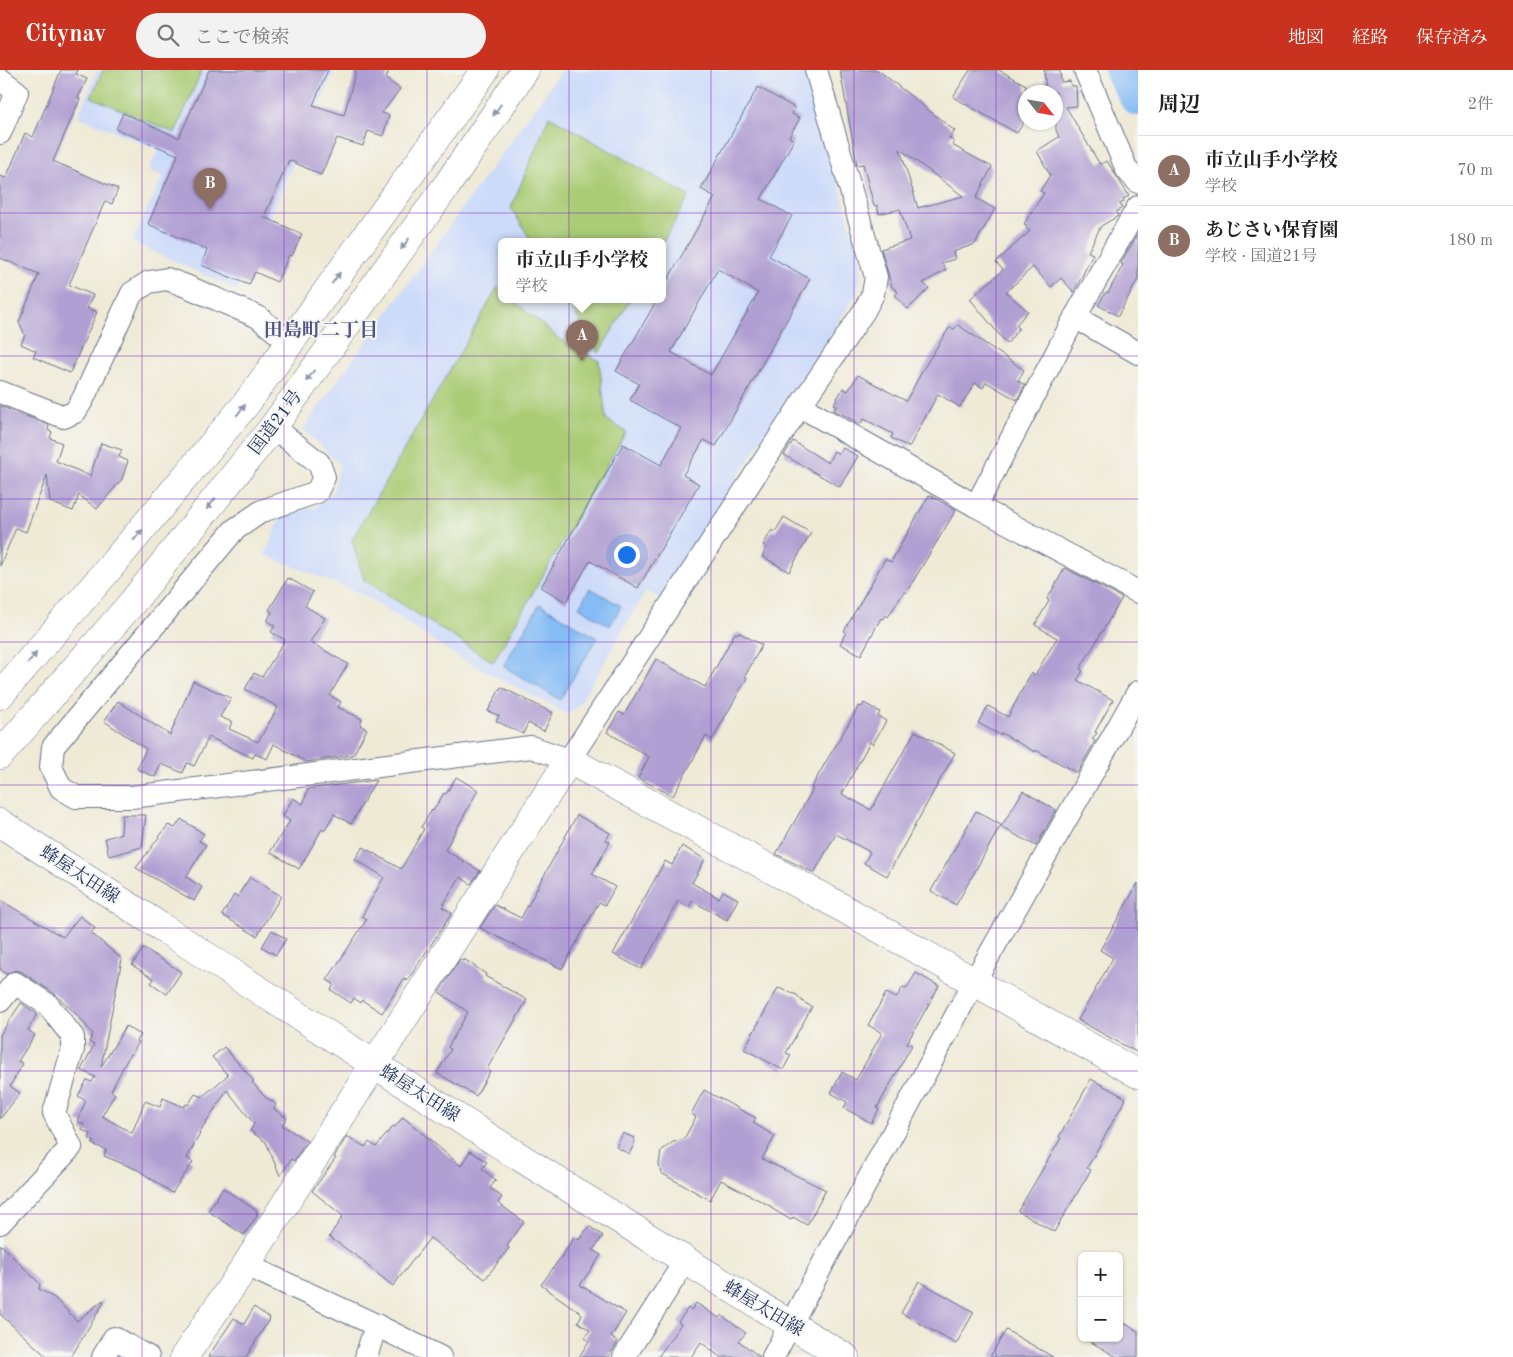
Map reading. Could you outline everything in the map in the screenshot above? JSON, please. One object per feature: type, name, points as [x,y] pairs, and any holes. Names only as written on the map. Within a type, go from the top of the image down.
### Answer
[{"type":"main road","name":"国道21号","points":[[0,695],[106,572],[246,404],[485,70]]},
{"type":"main road","name":"国道21号","points":[[0,755],[131,604],[273,426],[447,185],[525,70]]},
{"type":"main road","points":[[184,1357],[246,1265],[570,760],[832,902],[1138,1074]]},
{"type":"main road","name":"蜂屋太田線","points":[[0,823],[375,1065],[685,1261],[845,1357]]},
{"type":"street","points":[[273,426],[319,463],[324,477],[317,492],[262,512],[234,530],[53,747],[51,767],[62,788],[76,797],[132,797],[531,747],[570,760],[800,406],[864,311],[873,294],[876,277],[816,70]]},
{"type":"street","points":[[1085,70],[1127,170],[1138,182]]},
{"type":"street","points":[[0,79],[17,92],[0,132]]},
{"type":"street","points":[[976,506],[1075,317],[1138,206]]},
{"type":"street","points":[[0,392],[64,417],[76,412],[132,293],[149,282],[167,279],[222,301],[258,317],[290,343]]},
{"type":"street","points":[[1075,317],[1138,353]]},
{"type":"street","points":[[800,406],[976,506],[1138,592]]},
{"type":"street","points":[[773,1357],[974,982],[1138,692]]},
{"type":"street","points":[[0,1001],[15,983],[48,1005],[73,1037],[73,1049],[54,1113],[71,1147],[0,1223]]},
{"type":"street","points":[[624,1357],[685,1261]]},
{"type":"street","points":[[246,1265],[376,1324],[440,1357]]},
{"type":"street","points":[[366,1357],[376,1324]]},
{"type":"street","points":[[103,1357],[114,1338],[148,1357]]},
{"type":"shaded area","points":[[97,70],[335,70],[237,290],[132,242],[163,176],[148,170],[158,150],[78,116]]},
{"type":"shaded area","points":[[562,70],[806,70],[861,262],[861,279],[857,293],[659,598],[646,591],[579,705],[568,714],[463,660],[364,595],[265,555],[281,516],[316,507],[333,491],[340,465],[303,429]]},
{"type":"green space","points":[[103,70],[202,70],[175,133],[91,97]]},
{"type":"green space","points":[[549,116],[689,196],[665,238],[530,238],[511,208]]},
{"type":"green space","points":[[498,287],[498,303],[517,303],[558,338],[599,361],[606,419],[626,432],[493,662],[364,580],[352,540]]},
{"type":"green space","points":[[569,303],[628,303],[599,353]]},
{"type":"water","points":[[590,588],[621,606],[610,626],[579,607]]},
{"type":"water","points":[[540,604],[597,638],[560,700],[503,666]]},
{"type":"building","points":[[61,70],[78,70],[76,74],[87,79],[53,161],[118,189],[112,204],[105,201],[69,285],[93,295],[87,308],[97,312],[70,373],[33,357],[36,351],[21,344],[25,335],[19,322],[39,274],[0,258],[0,176],[6,178],[25,133],[33,137]]},
{"type":"building","points":[[209,70],[328,70],[313,105],[344,115],[356,70],[389,70],[386,79],[400,89],[382,113],[389,115],[383,136],[368,131],[363,146],[337,138],[321,175],[289,160],[264,217],[302,234],[292,256],[289,255],[277,282],[255,272],[249,285],[201,265],[207,250],[148,224],[178,155],[116,129],[123,113],[179,138]]},
{"type":"building","points":[[840,70],[878,70],[955,131],[949,138],[954,142],[952,145],[992,167],[976,198],[995,209],[975,244],[953,252],[955,259],[942,263],[946,270],[923,283],[929,288],[908,309],[895,295],[898,292],[892,287],[881,249],[910,240],[900,209],[879,214],[877,205],[874,206],[863,164],[857,165]],"holes":[[[900,149],[963,196],[918,208]]]},
{"type":"building","points":[[970,70],[999,70],[1026,85],[1018,85],[1019,130],[1017,133],[953,97]]},
{"type":"building","points":[[1044,70],[1060,70],[1061,82],[1070,81],[1071,86],[1076,86],[1077,106],[1066,107],[1099,163],[1107,161],[1129,196],[1123,199],[1124,202],[1120,204],[1122,208],[1116,212],[1118,216],[1101,226],[1088,252],[1093,254],[1074,292],[1061,278],[1051,287],[1033,267],[1006,292],[1028,311],[1016,325],[1019,328],[1007,344],[970,299],[1003,270],[996,262],[1030,231],[1026,228],[1027,225],[1024,224],[1044,193],[1040,191],[1050,175],[1037,151],[1059,137],[1056,130],[1063,130],[1063,85],[1045,85]]},
{"type":"building","points":[[758,87],[795,108],[792,114],[800,118],[789,137],[794,140],[761,199],[792,216],[769,256],[810,279],[716,446],[704,440],[683,475],[699,484],[638,588],[590,561],[566,602],[541,587],[623,444],[661,465],[681,428],[630,400],[639,384],[616,371],[655,303],[666,303],[666,283],[715,197],[701,189]],"holes":[[[718,269],[758,293],[711,375],[671,352]]]},
{"type":"building","points":[[1138,233],[1138,279],[1118,316],[1098,305],[1106,292],[1108,293],[1123,265],[1121,263]]},
{"type":"building","points":[[958,325],[1024,370],[1018,381],[1025,385],[1017,400],[986,382],[983,388],[975,383],[960,407],[938,394],[909,447],[891,438],[893,434],[864,419],[860,424],[834,410],[837,405],[834,404],[843,388],[848,391],[858,375],[906,401],[925,366],[950,327],[954,329]]},
{"type":"building","points":[[0,406],[49,425],[48,430],[52,432],[50,438],[62,443],[56,461],[90,476],[101,443],[122,450],[119,457],[128,461],[122,479],[97,509],[79,495],[73,511],[50,502],[47,475],[26,532],[16,528],[0,566]]},
{"type":"building","points":[[793,441],[828,463],[834,451],[839,454],[843,448],[858,456],[840,487],[784,455]]},
{"type":"building","points":[[929,495],[956,510],[906,593],[904,592],[888,617],[885,615],[883,619],[881,618],[861,655],[840,644],[846,632],[844,631],[885,559],[891,562]]},
{"type":"building","points":[[784,517],[811,533],[789,572],[762,556],[767,547],[763,545],[772,530],[775,532]]},
{"type":"building","points":[[1065,568],[1122,598],[1080,669],[1083,671],[1077,680],[1113,700],[1095,732],[1097,733],[1092,739],[1095,741],[1077,773],[1036,750],[1035,752],[1001,733],[1000,735],[978,723],[988,706],[1008,717],[1031,673],[1035,675],[1057,638],[1035,625]]},
{"type":"building","points":[[288,578],[313,592],[305,606],[325,618],[310,642],[348,664],[330,695],[341,702],[338,707],[362,719],[360,725],[367,729],[353,755],[306,762],[274,744],[267,759],[255,754],[253,758],[209,737],[194,766],[187,763],[183,773],[161,764],[155,777],[137,769],[146,749],[104,721],[118,701],[170,735],[193,681],[231,698],[220,717],[232,722],[229,729],[258,742],[278,707],[245,689],[254,673],[262,677],[285,640],[271,632],[275,626],[267,621],[272,612],[269,610]]},
{"type":"building","points":[[738,632],[762,645],[745,676],[747,678],[712,740],[706,736],[673,796],[638,778],[649,757],[607,732],[619,712],[624,715],[656,659],[705,687],[735,633],[737,634]]},
{"type":"building","points":[[501,687],[553,713],[544,731],[528,723],[523,734],[496,721],[499,716],[488,711]]},
{"type":"building","points":[[864,703],[880,712],[878,716],[886,721],[873,744],[870,742],[842,794],[871,810],[915,731],[955,753],[887,876],[864,863],[870,852],[836,834],[814,873],[776,854],[813,789],[811,788],[824,765],[859,706],[862,707]]},
{"type":"building","points":[[456,777],[478,790],[445,850],[480,871],[471,884],[460,877],[442,907],[452,913],[407,981],[404,979],[382,1013],[362,1000],[361,1003],[354,998],[351,1003],[331,990],[334,984],[327,980],[367,919],[362,916],[384,877],[355,859],[363,847],[401,869],[424,829],[421,827],[444,793],[446,794]]},
{"type":"building","points":[[376,780],[351,824],[334,814],[324,831],[322,829],[299,869],[270,852],[290,821],[283,816],[293,798],[303,804],[308,789]]},
{"type":"building","points":[[1023,791],[1056,810],[1036,846],[1001,827]]},
{"type":"building","points":[[976,811],[1001,825],[956,905],[931,891]]},
{"type":"building","points":[[122,815],[146,815],[142,847],[109,856],[105,838],[121,834]]},
{"type":"building","points":[[577,815],[610,833],[606,840],[610,842],[592,874],[615,887],[605,905],[599,902],[562,969],[480,928],[495,905],[521,918]]},
{"type":"building","points":[[181,819],[204,834],[199,841],[206,845],[186,877],[202,887],[194,901],[136,868],[168,825],[175,828]]},
{"type":"building","points":[[682,846],[705,859],[692,883],[719,898],[723,891],[738,899],[727,920],[692,901],[689,907],[678,901],[641,969],[613,954],[665,861],[672,865]]},
{"type":"building","points":[[250,877],[281,896],[257,936],[222,915],[234,895],[237,897]]},
{"type":"building","points":[[1138,883],[1138,1053],[1078,1020],[1113,958],[1100,950]]},
{"type":"building","points":[[0,900],[63,937],[80,916],[95,928],[91,933],[122,959],[101,1067],[126,1026],[141,1035],[137,1041],[139,1042],[130,1054],[111,1091],[115,1094],[102,1116],[132,1133],[145,1101],[160,1107],[163,1098],[184,1107],[186,1104],[188,1105],[195,1094],[202,1097],[228,1075],[212,1057],[224,1047],[254,1081],[252,1082],[265,1097],[276,1104],[274,1109],[287,1118],[282,1125],[307,1141],[294,1161],[291,1159],[280,1176],[266,1142],[250,1131],[254,1124],[227,1090],[199,1133],[187,1158],[193,1162],[172,1193],[138,1170],[104,1156],[106,1150],[92,1144],[94,1141],[89,1139],[91,1134],[82,1130],[84,1124],[77,1121],[86,1101],[78,1096],[87,1080],[92,1082],[95,1077],[81,1070],[94,1045],[89,1042],[93,1034],[78,1016],[55,994],[22,972],[16,970],[6,974],[0,969]]},
{"type":"building","points":[[272,930],[286,939],[276,955],[262,947]]},
{"type":"building","points":[[144,948],[181,972],[167,994],[151,983],[154,979],[132,965]]},
{"type":"building","points":[[460,959],[463,961],[464,959],[486,974],[485,976],[527,1000],[487,1069],[490,1071],[476,1096],[437,1073],[451,1049],[448,1047],[468,1012],[439,992]]},
{"type":"building","points":[[916,973],[939,986],[907,1043],[912,1045],[877,1108],[879,1109],[871,1123],[844,1108],[847,1102],[831,1093],[842,1072],[856,1080],[882,1033],[868,1025],[886,993],[896,998],[903,987],[906,989]]},
{"type":"building","points":[[778,988],[797,995],[803,1002],[812,1007],[786,1053],[791,1055],[783,1070],[744,1049]]},
{"type":"building","points":[[21,1003],[37,1014],[28,1030],[35,1035],[18,1061],[23,1064],[10,1086],[20,1093],[0,1119],[0,1035]]},
{"type":"building","points":[[1091,1079],[1126,1098],[1087,1168],[1091,1170],[1054,1232],[1018,1211],[1061,1138],[1059,1137]]},
{"type":"building","points":[[704,1090],[756,1118],[753,1123],[775,1136],[762,1159],[826,1190],[807,1225],[793,1217],[791,1220],[772,1207],[721,1180],[710,1200],[661,1173],[659,1164],[661,1151],[673,1142],[684,1139],[696,1117],[691,1114]]},
{"type":"building","points":[[403,1117],[461,1166],[470,1151],[487,1162],[482,1169],[496,1180],[490,1188],[502,1197],[498,1203],[524,1222],[507,1246],[509,1248],[485,1279],[430,1238],[393,1286],[365,1262],[329,1237],[343,1216],[312,1191],[336,1158],[334,1157],[347,1136],[365,1147],[369,1142],[376,1147]]},
{"type":"building","points":[[623,1133],[634,1138],[634,1145],[629,1154],[616,1147]]},
{"type":"building","points":[[223,1188],[257,1211],[256,1214],[258,1215],[244,1235],[208,1211]]},
{"type":"building","points":[[589,1226],[603,1236],[593,1250],[601,1255],[580,1285],[626,1313],[611,1337],[618,1342],[608,1357],[579,1357],[589,1341],[585,1338],[590,1330],[578,1322],[582,1314],[541,1285],[575,1237],[579,1240]]},
{"type":"building","points":[[0,1244],[40,1284],[39,1289],[56,1299],[77,1321],[103,1300],[104,1302],[71,1357],[47,1357],[0,1314]]},
{"type":"building","points":[[919,1281],[974,1312],[956,1344],[901,1313]]},
{"type":"building","points":[[696,1303],[719,1318],[721,1315],[746,1333],[739,1341],[760,1357],[720,1357],[701,1342],[691,1357],[658,1357],[681,1324],[678,1322],[688,1308],[691,1310]]},
{"type":"building","points":[[254,1307],[270,1318],[246,1357],[208,1357],[234,1318],[244,1324]]},
{"type":"building","points":[[1123,1322],[1138,1331],[1138,1357],[1117,1357],[1091,1342],[1123,1342]]},
{"type":"building","points":[[1006,1330],[1053,1357],[990,1357]]},
{"type":"waterway","points":[[1122,70],[1138,98]]},
{"type":"place","name":"あじさい保育園","points":[[210,209]]},
{"type":"place","name":"市立山手小学校","points":[[582,361]]},
{"type":"district","name":"田島町二丁目","points":[[321,329]]}]
